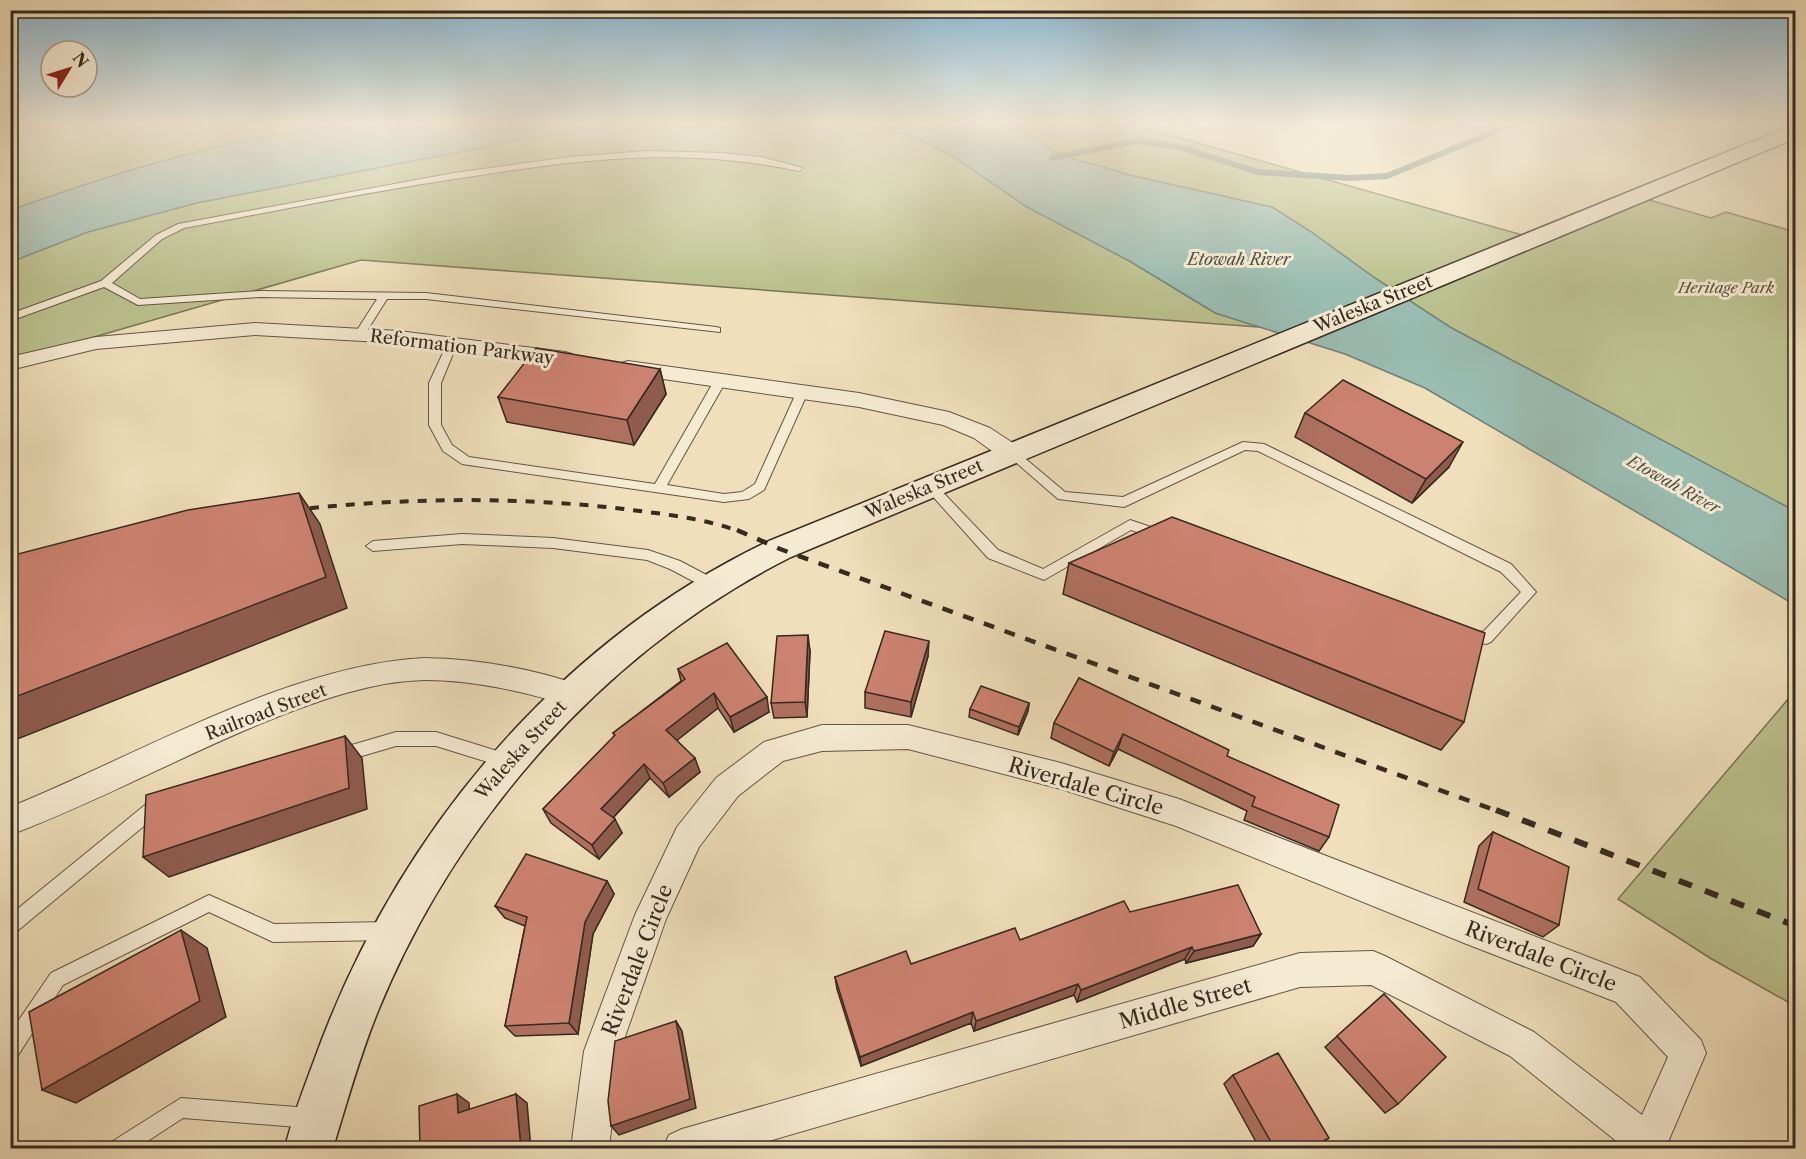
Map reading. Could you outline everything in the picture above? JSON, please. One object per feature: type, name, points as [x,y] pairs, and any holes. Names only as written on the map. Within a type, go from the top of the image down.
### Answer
[{"type":"main road","name":"Waleska Street","points":[[313,1134],[363,994],[394,931],[436,855],[507,761],[572,694],[654,624],[711,584],[780,549],[1682,178]]},
{"type":"street","name":"Reformation Parkway","points":[[10,364],[96,343],[255,329],[359,335],[452,344],[581,362]]},
{"type":"street","points":[[605,365],[859,400],[949,419],[982,433],[1011,453]]},
{"type":"street","name":"Railroad Street","points":[[10,821],[63,801],[275,704],[343,683],[387,673],[457,670],[522,680],[572,694]]},
{"type":"street","name":"Riverdale Circle","points":[[590,1149],[602,1051],[651,915],[688,837],[727,787],[774,751],[822,738],[908,737],[1061,776],[1179,813],[1464,927],[1628,989],[1689,1053],[1648,1147]]},
{"type":"street","name":"Middle Street","points":[[682,1149],[1300,970],[1373,968],[1522,1044],[1648,1147]]},
{"type":"lane","points":[[10,318],[105,283],[159,237],[181,226],[434,178]]},
{"type":"lane","points":[[105,283],[138,302],[260,294],[426,296],[716,330]]},
{"type":"lane","points":[[359,335],[384,296]]},
{"type":"lane","points":[[452,344],[435,383],[435,425],[447,448],[466,461],[724,498],[745,496],[760,487],[802,392]]},
{"type":"lane","points":[[658,488],[720,381]]},
{"type":"lane","points":[[1011,453],[1062,496],[1124,502],[1243,446],[1260,447],[1506,568],[1528,592],[1486,638],[1455,631]]},
{"type":"lane","points":[[931,487],[993,554],[1044,575],[1130,525],[1175,539]]},
{"type":"lane","points":[[1124,502],[1130,525]]},
{"type":"lane","points":[[373,546],[462,539],[553,543],[648,555],[675,565],[711,584]]},
{"type":"lane","points":[[318,762],[396,739],[436,739],[507,761]]},
{"type":"lane","points":[[10,926],[151,810],[174,804]]},
{"type":"lane","points":[[10,1050],[57,979],[209,903],[273,933],[394,931]]},
{"type":"lane","points":[[120,1149],[181,1108],[313,1134]]},
{"type":"green space","name":"Heritage Park","points":[[11,178],[1322,178],[1540,240],[1646,199],[1711,218],[1726,212],[1795,232],[1795,565],[1312,331],[361,260],[11,361]]},
{"type":"green space","points":[[1795,691],[1795,1006],[1710,958],[1618,899]]},
{"type":"water","points":[[106,178],[325,178],[197,203],[88,232],[11,262],[11,210]]},
{"type":"water","name":"Etowah River","points":[[984,178],[1143,178],[1272,207],[1450,327],[1795,511],[1795,605],[1425,388],[1345,354],[1215,313],[1131,262],[1027,207]]},
{"type":"building","points":[[536,348],[660,369],[627,420],[498,397]]},
{"type":"building","points":[[1343,380],[1463,442],[1426,479],[1305,413]]},
{"type":"building","points":[[299,493],[326,577],[10,699],[10,556],[188,510]]},
{"type":"building","points":[[1172,517],[1485,633],[1464,722],[1069,563]]},
{"type":"building","points":[[885,631],[929,641],[911,702],[865,692]]},
{"type":"building","points":[[808,635],[805,702],[771,703],[777,636]]},
{"type":"building","points":[[727,643],[767,697],[730,717],[714,693],[666,730],[695,758],[663,783],[644,764],[601,809],[615,819],[592,845],[543,809],[615,735],[613,733],[685,679],[678,669]]},
{"type":"building","points":[[1079,678],[1229,750],[1227,756],[1339,805],[1329,837],[1252,806],[1255,797],[1123,734],[1114,752],[1054,723]]},
{"type":"building","points":[[981,686],[1029,703],[1019,727],[970,709]]},
{"type":"building","points":[[345,736],[349,788],[143,857],[146,795]]},
{"type":"building","points":[[1493,832],[1569,867],[1559,925],[1478,889]]},
{"type":"building","points":[[526,854],[607,881],[585,922],[569,1023],[505,1026],[527,917],[495,906]]},
{"type":"building","points":[[1238,885],[1261,934],[1194,951],[1192,947],[1081,990],[1078,984],[976,1021],[973,1012],[860,1057],[835,977],[906,951],[911,964],[1015,928],[1020,940],[1124,901],[1130,912]]},
{"type":"building","points":[[181,930],[200,1001],[42,1090],[29,1012]]},
{"type":"building","points":[[1384,994],[1446,1057],[1398,1104],[1337,1036]]},
{"type":"building","points":[[676,1021],[690,1099],[611,1126],[608,1101],[615,1041]]},
{"type":"building","points":[[1278,1053],[1329,1138],[1308,1149],[1275,1149],[1233,1075]]},
{"type":"building","points":[[457,1094],[458,1113],[516,1094],[521,1149],[420,1149],[419,1106]]},
{"type":"railway","points":[[292,510],[417,501],[541,502],[668,515],[713,523],[741,532]]},
{"type":"railway","points":[[737,530],[780,549],[1500,812]]},
{"type":"railway","points":[[1496,810],[1796,926]]}]
